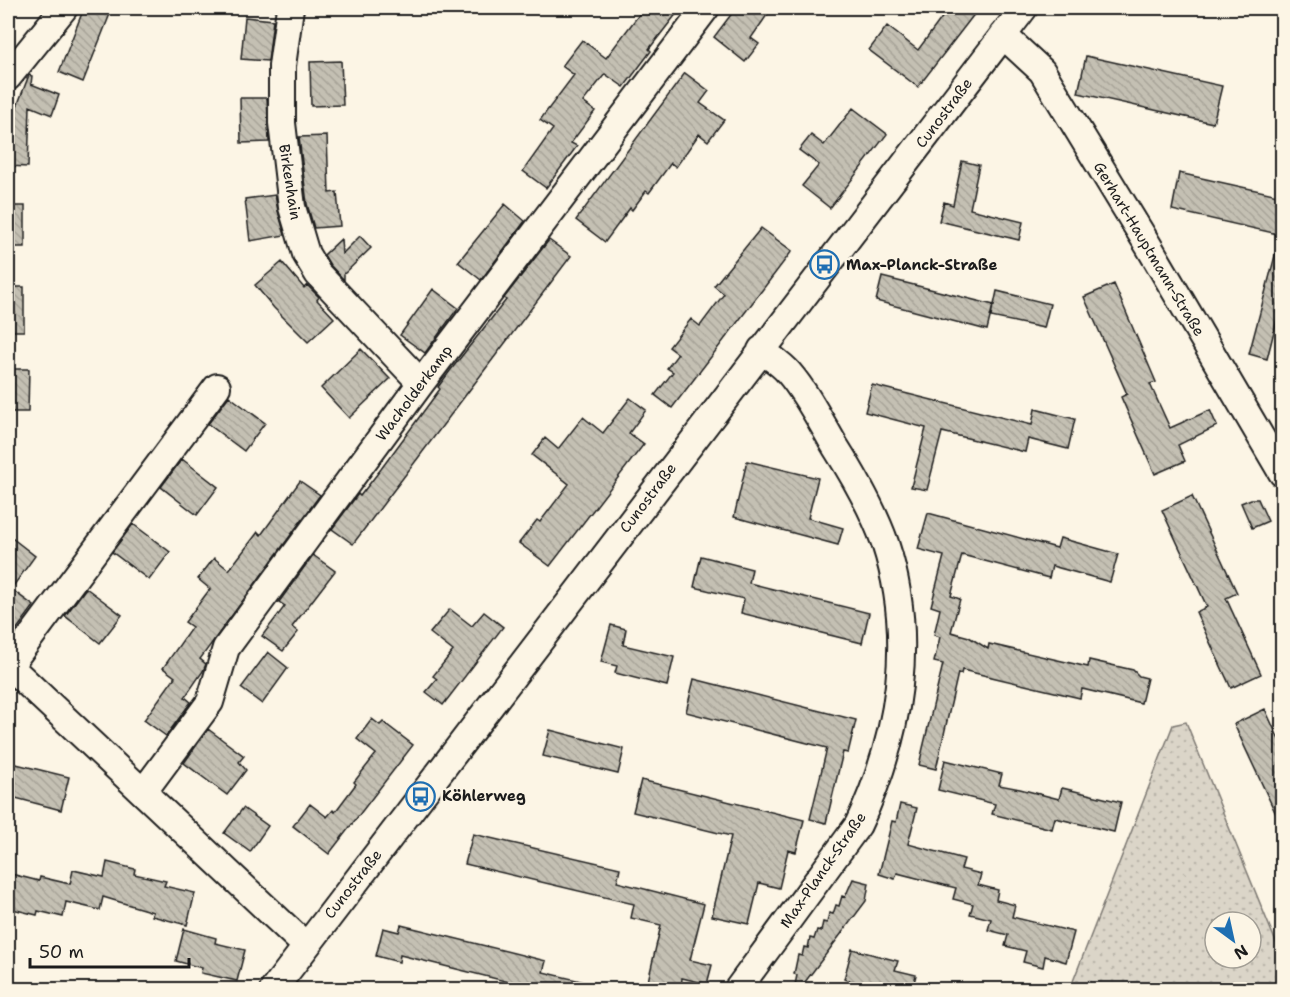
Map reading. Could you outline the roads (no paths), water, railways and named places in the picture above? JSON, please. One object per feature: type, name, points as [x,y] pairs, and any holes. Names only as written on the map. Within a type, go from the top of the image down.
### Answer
[{"type":"street","points":[[8,77],[64,8]]},
{"type":"street","name":"Birkenhain","points":[[290,8],[282,66],[282,123],[292,207],[306,254],[318,274],[421,382]]},
{"type":"street","name":"Wacholderkamp","points":[[144,791],[210,702],[226,648],[421,382],[706,8]]},
{"type":"street","name":"Cunostraße","points":[[273,990],[305,945],[1024,8]]},
{"type":"street","name":"Gerhart-Hauptmann-Straße","points":[[1003,34],[1042,72],[1148,245],[1282,473]]},
{"type":"street","name":"Max-Planck-Straße","points":[[737,990],[858,825],[873,795],[895,720],[902,667],[902,636],[893,575],[885,543],[875,519],[847,465],[789,372],[761,350]]},
{"type":"street","points":[[218,387],[8,666],[144,791],[305,945]]},
{"type":"place","name":"Max-Planck-Straße","points":[[825,265]]},
{"type":"place","name":"Köhlerweg","points":[[421,796]]}]
